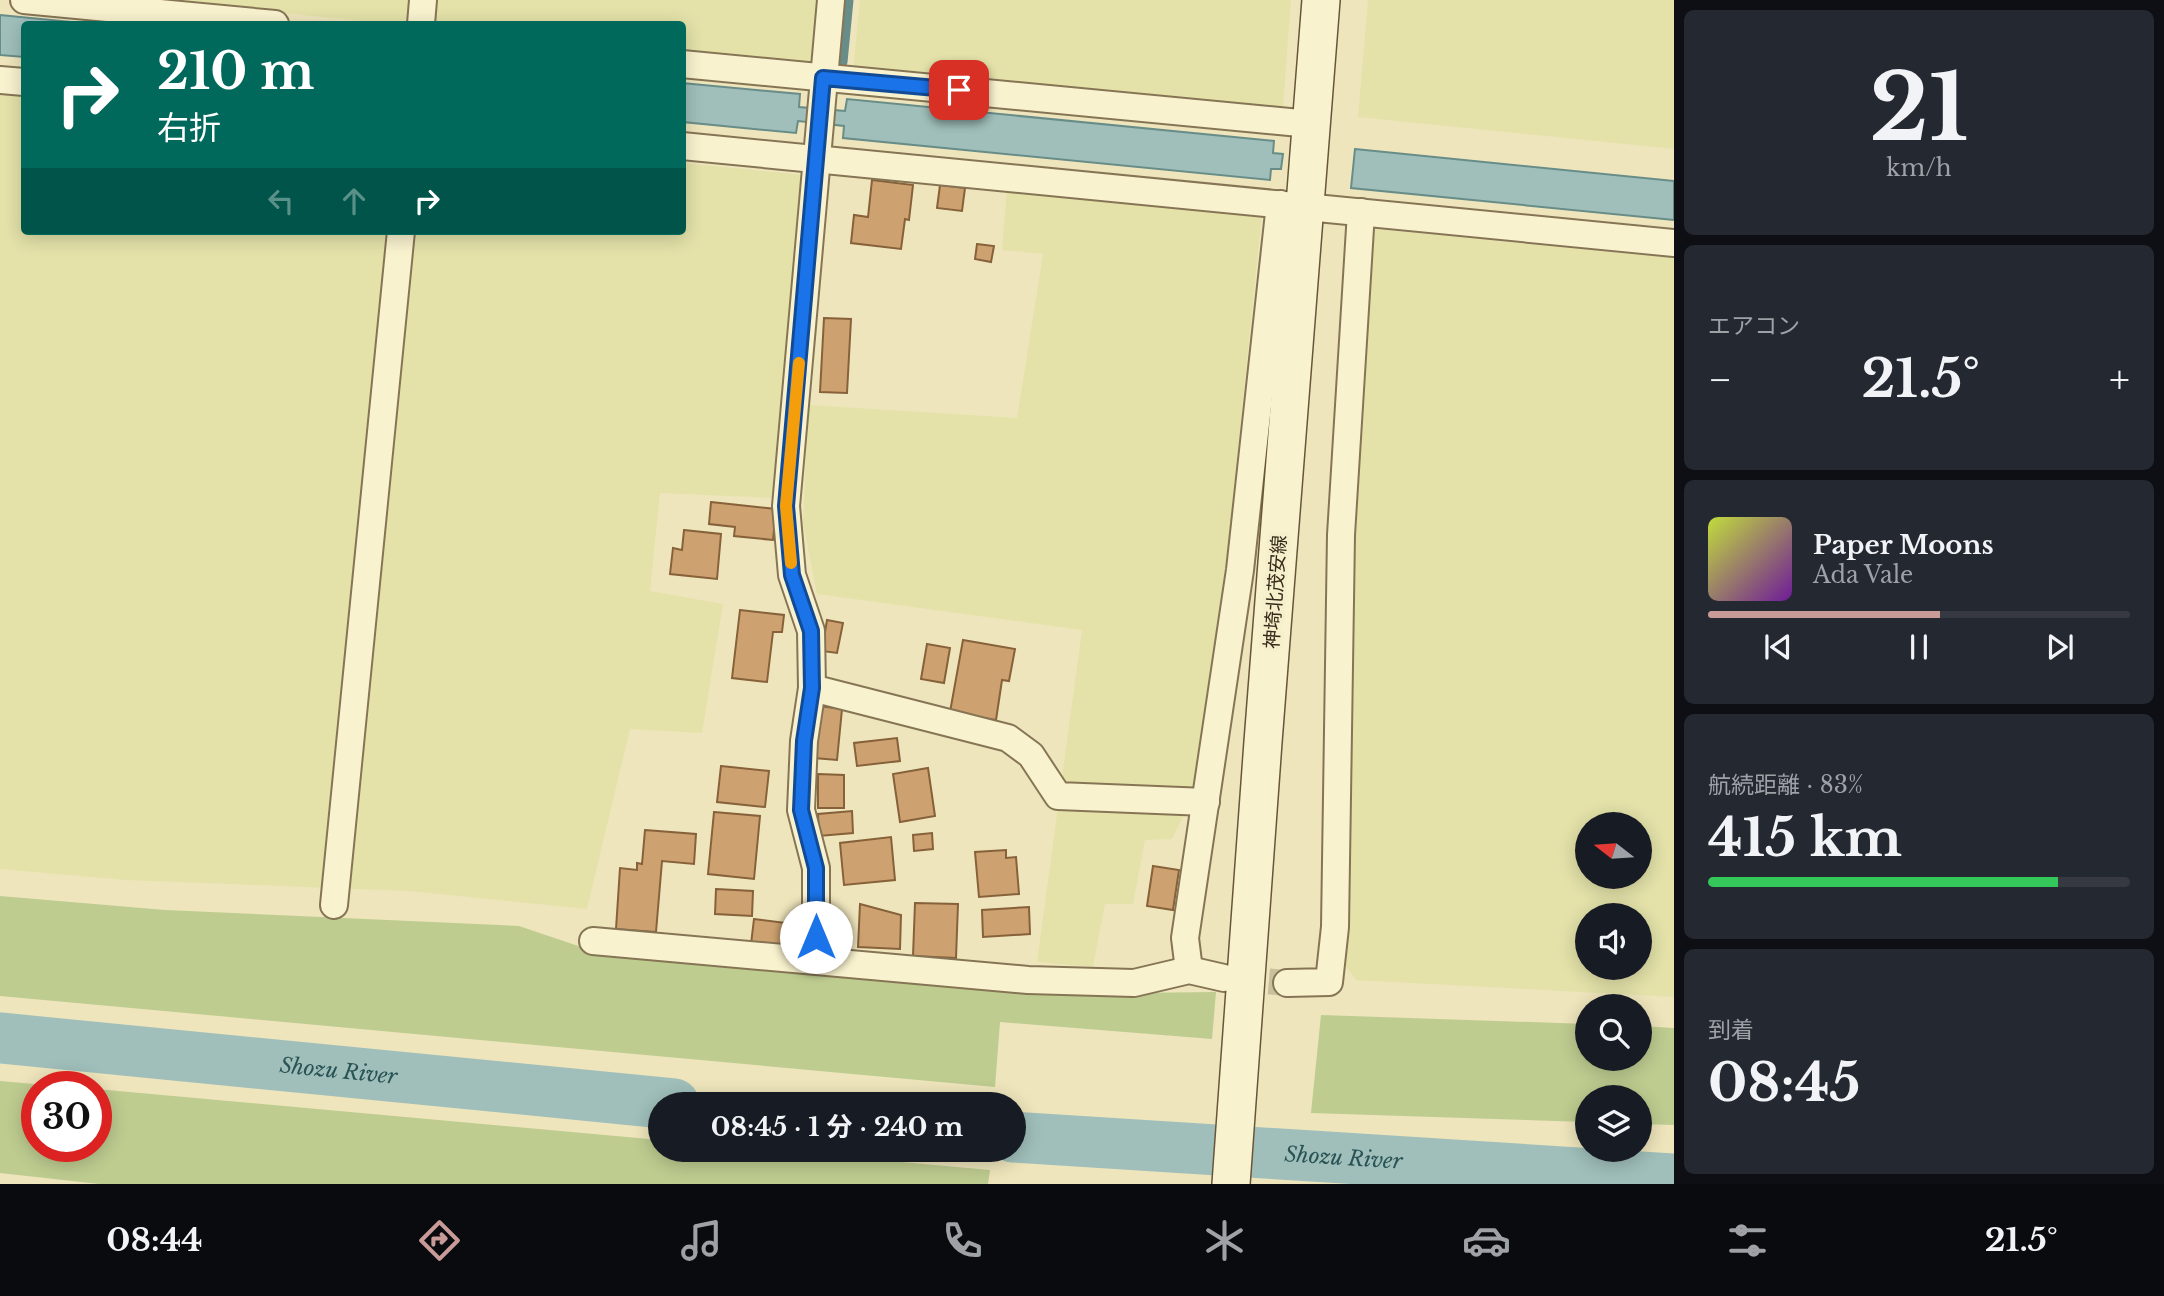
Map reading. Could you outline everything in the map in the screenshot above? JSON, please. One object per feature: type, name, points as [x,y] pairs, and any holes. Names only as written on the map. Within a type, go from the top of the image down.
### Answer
[{"type":"main road","name":"神埼北茂安線","points":[[1231,1184],[1292,205],[1310,124],[1321,0]]},
{"type":"street","points":[[24,0],[244,21]]},
{"type":"street","points":[[421,21],[423,0]]},
{"type":"street","points":[[816,960],[816,868],[801,810],[804,741],[812,688],[811,631],[792,575],[786,506],[831,0]]},
{"type":"street","points":[[686,64],[1310,124]]},
{"type":"street","points":[[0,80],[21,82]]},
{"type":"street","points":[[686,146],[1674,243]]},
{"type":"street","points":[[1189,970],[1185,938],[1292,205]]},
{"type":"street","points":[[1287,983],[1329,982],[1335,927],[1341,534],[1361,212]]},
{"type":"street","points":[[334,905],[401,235]]},
{"type":"street","points":[[812,688],[1008,738],[1031,755],[1058,796],[1206,802]]},
{"type":"street","points":[[593,941],[1028,980],[1134,983],[1189,970],[1224,978]]},
{"type":"shaded area","points":[[149,0],[821,0],[814,67],[686,53],[686,21],[363,21]]},
{"type":"shaded area","points":[[860,0],[1291,0],[1283,107],[853,70]]},
{"type":"shaded area","points":[[1368,0],[1674,0],[1674,149],[1358,117]]},
{"type":"shaded area","points":[[0,94],[21,97],[21,235],[686,235],[686,163],[804,175],[776,498],[660,493],[650,591],[723,604],[702,733],[630,729],[587,909],[410,891],[126,880],[0,869]]},
{"type":"shaded area","points":[[1007,189],[1262,213],[1228,547],[1195,793],[1172,839],[1145,840],[1133,904],[1105,904],[1093,967],[1037,962],[1082,630],[817,594],[803,523],[808,405],[1017,418],[1043,254],[1002,250]]},
{"type":"shaded area","points":[[1375,229],[1674,258],[1674,997],[1356,980],[1342,961],[1351,534]]},
{"type":"green space","points":[[0,896],[165,910],[519,926],[596,952],[1044,994],[1216,992],[1212,1039],[1000,1022],[995,1087],[0,996]]},
{"type":"green space","points":[[1321,1015],[1575,1024],[1575,1071],[1652,1071],[1652,1027],[1674,1028],[1674,1125],[1652,1124],[1652,1085],[1575,1085],[1575,1122],[1311,1113]]},
{"type":"green space","points":[[0,1081],[21,1083],[21,1162],[112,1162],[112,1090],[648,1139],[648,1162],[901,1162],[990,1170],[988,1184],[99,1184],[0,1173]]},
{"type":"water","points":[[0,15],[61,21],[21,21],[21,57],[0,55]]},
{"type":"water","points":[[686,83],[800,94],[799,107],[845,111],[847,99],[1274,141],[1273,153],[1283,154],[1281,169],[1271,169],[1270,180],[843,138],[844,126],[798,121],[796,133],[686,122]]},
{"type":"water","points":[[1355,149],[1674,181],[1674,220],[1351,188]]},
{"type":"building","points":[[872,180],[913,185],[909,220],[905,219],[901,249],[851,243],[854,215],[868,217]]},
{"type":"building","points":[[940,185],[965,188],[962,211],[937,208]]},
{"type":"building","points":[[977,244],[994,246],[991,262],[975,259]]},
{"type":"building","points":[[824,318],[851,319],[847,393],[820,392]]},
{"type":"building","points":[[711,502],[776,509],[773,540],[734,536],[735,527],[709,524]]},
{"type":"building","points":[[684,530],[721,534],[717,579],[670,574],[673,548],[682,550]]},
{"type":"building","points":[[740,610],[784,615],[782,632],[773,632],[767,682],[732,678]]},
{"type":"building","points":[[827,620],[843,623],[837,653],[822,651]]},
{"type":"building","points":[[963,640],[1015,649],[1009,681],[1002,680],[996,720],[950,712]]},
{"type":"building","points":[[927,644],[950,648],[944,683],[921,679]]},
{"type":"building","points":[[819,706],[842,709],[837,760],[814,758]]},
{"type":"building","points":[[897,738],[900,761],[857,766],[854,743]]},
{"type":"building","points":[[721,766],[769,771],[765,807],[717,802]]},
{"type":"building","points":[[928,768],[935,816],[900,822],[893,774]]},
{"type":"building","points":[[818,774],[844,775],[844,808],[818,808]]},
{"type":"building","points":[[852,811],[853,833],[819,836],[818,814]]},
{"type":"building","points":[[714,812],[760,816],[754,879],[708,874]]},
{"type":"building","points":[[645,830],[696,834],[694,864],[662,861],[656,932],[616,929],[620,868],[637,870],[637,863],[642,864]]},
{"type":"building","points":[[932,833],[933,849],[914,851],[913,835]]},
{"type":"building","points":[[891,837],[895,880],[844,885],[840,843]]},
{"type":"building","points":[[1006,850],[1006,858],[1016,857],[1019,894],[979,897],[975,852]]},
{"type":"building","points":[[1153,866],[1179,870],[1173,910],[1147,906]]},
{"type":"building","points":[[716,889],[753,891],[752,916],[715,914]]},
{"type":"building","points":[[915,903],[958,904],[956,958],[913,956]]},
{"type":"building","points":[[860,904],[901,915],[900,949],[858,947]]},
{"type":"building","points":[[1029,907],[1030,934],[983,937],[982,910]]},
{"type":"building","points":[[754,919],[794,924],[791,948],[751,944]]},
{"type":"waterway","points":[[843,62],[849,0]]},
{"type":"waterway","name":"Shozu River","points":[[0,1038],[648,1101]]},
{"type":"waterway","name":"Shozu River","points":[[1026,1138],[1674,1179]]},
{"type":"tunnel","points":[[1230,978],[1287,983]]},
{"type":"slow traffic","points":[[791,563],[786,506],[799,363]]},
{"type":"route","points":[[816,937],[816,868],[801,810],[804,741],[812,688],[811,631],[792,575],[786,506],[823,78],[959,90]]}]
